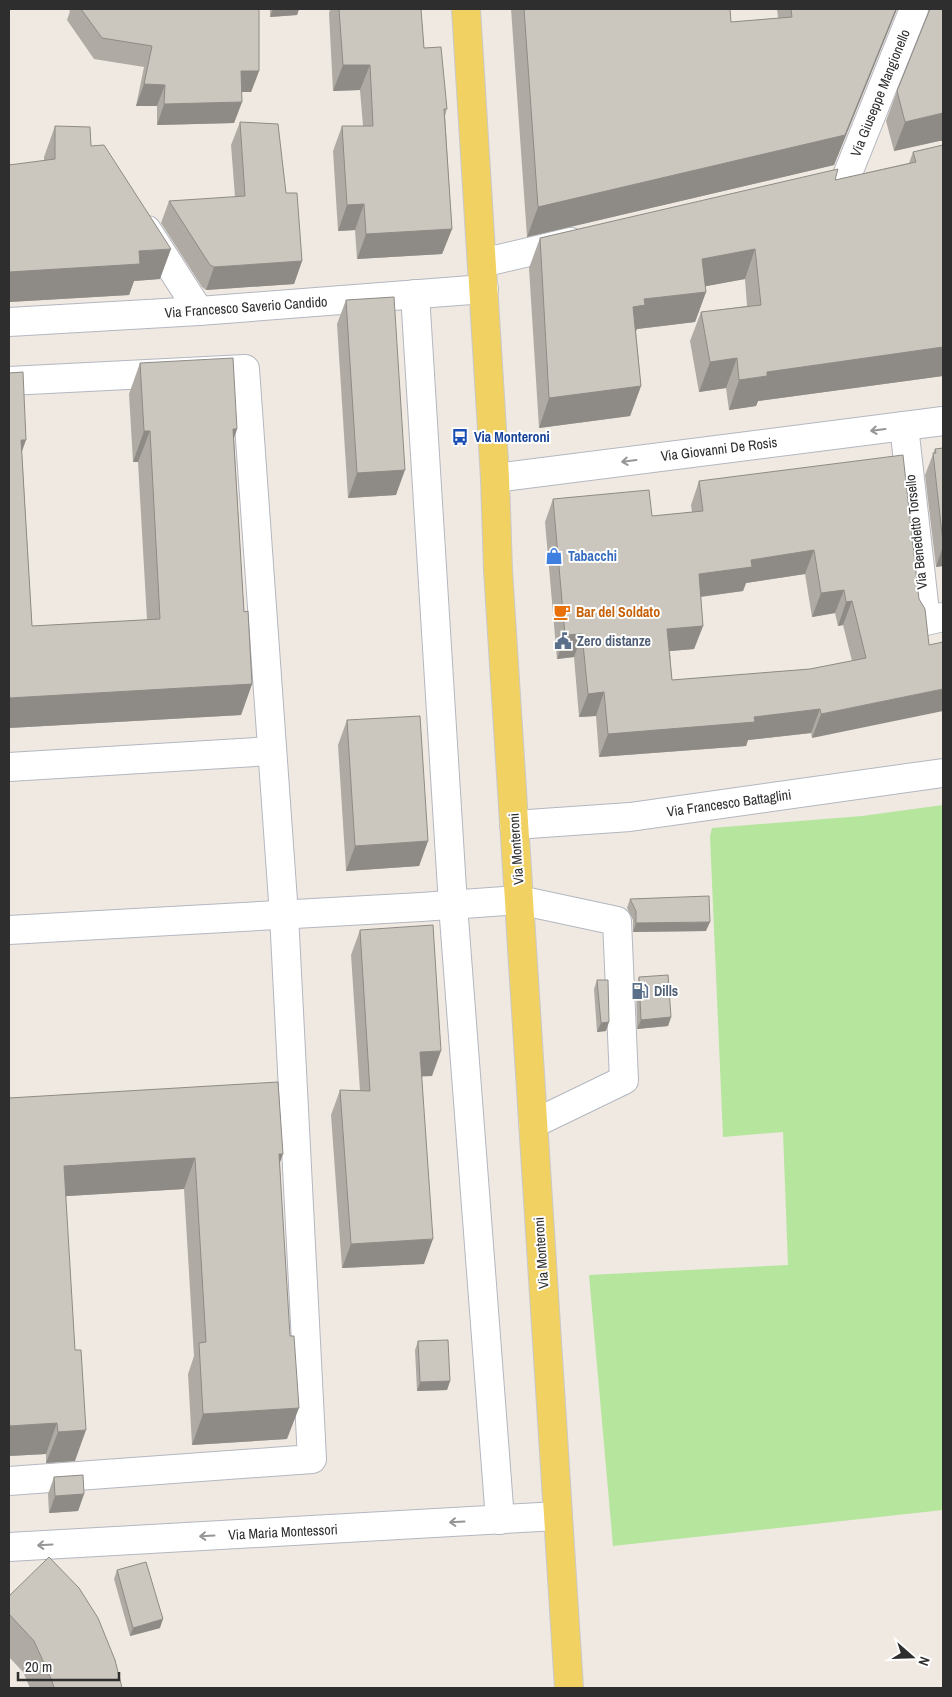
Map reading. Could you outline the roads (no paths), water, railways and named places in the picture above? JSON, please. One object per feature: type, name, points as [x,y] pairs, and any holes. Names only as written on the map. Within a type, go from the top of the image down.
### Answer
[{"type":"main road","name":"Via Monteroni","points":[[466,9],[495,478],[498,570],[569,1688]]},
{"type":"street","name":"Via Giuseppe Mangionello","points":[[846,178],[914,9]]},
{"type":"street","points":[[818,184],[875,171]]},
{"type":"street","points":[[134,211],[199,311]]},
{"type":"street","name":"Via Francesco Saverio Candido","points":[[9,322],[199,311],[415,294],[483,276],[597,236]]},
{"type":"street","points":[[415,294],[454,905],[500,1520]]},
{"type":"street","points":[[9,381],[246,369],[284,915],[312,1459],[9,1481]]},
{"type":"street","name":"Via Giovanni De Rosis","points":[[495,478],[943,421]]},
{"type":"street","name":"Via Benedetto Torsello","points":[[904,426],[926,621],[943,616]]},
{"type":"street","points":[[9,767],[272,751]]},
{"type":"street","name":"Via Francesco Battaglini","points":[[514,825],[630,817],[943,773]]},
{"type":"street","points":[[9,930],[519,900],[617,921],[624,1080],[533,1124]]},
{"type":"street","points":[[264,1088],[293,1086]]},
{"type":"street","name":"Via Maria Montessori","points":[[9,1547],[558,1516]]},
{"type":"place","name":"Via Monteroni","points":[[460,437]]},
{"type":"place","name":"Tabacchi","points":[[554,556]]},
{"type":"place","name":"Bar del Soldato","points":[[562,612]]},
{"type":"place","name":"Zero distanze","points":[[563,641]]},
{"type":"place","name":"Dills","points":[[640,991]]}]
